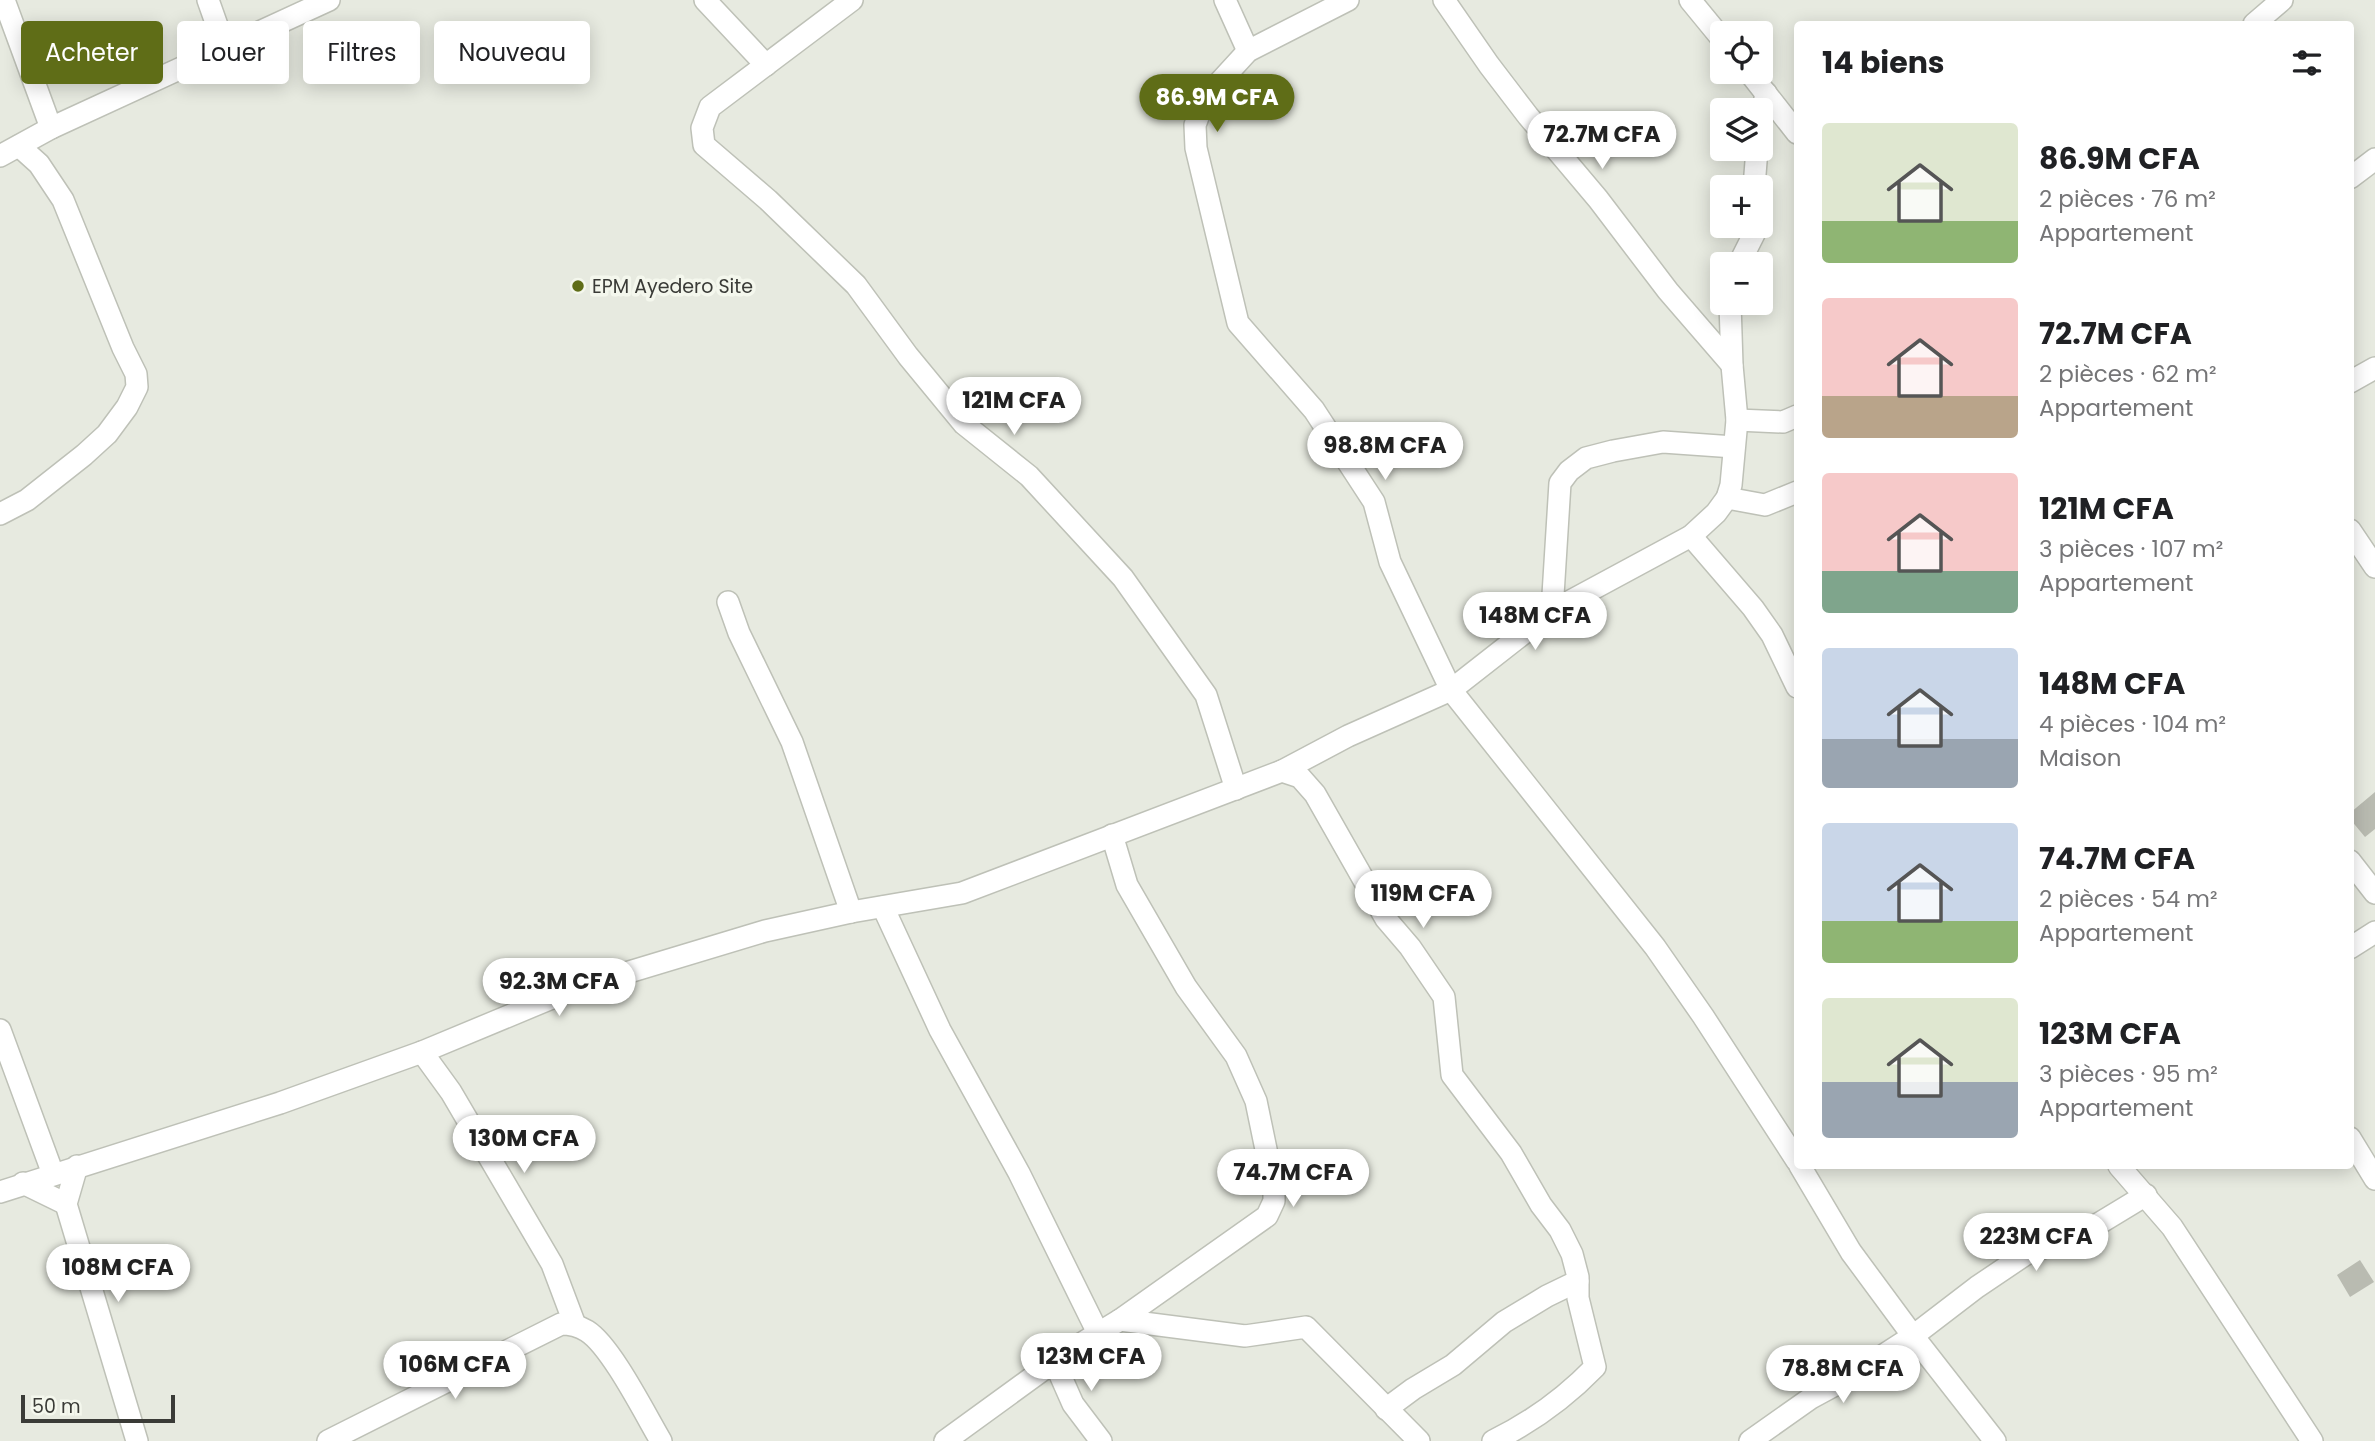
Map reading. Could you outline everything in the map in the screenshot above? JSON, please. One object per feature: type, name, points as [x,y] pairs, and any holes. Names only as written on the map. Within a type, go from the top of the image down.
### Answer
[{"type":"street","points":[[4,0],[51,128]]},
{"type":"street","points":[[208,0],[215,21]]},
{"type":"street","points":[[284,21],[329,0]]},
{"type":"street","points":[[705,0],[766,65]]},
{"type":"street","points":[[852,0],[710,107],[702,128],[704,145],[768,200],[856,285],[908,356],[964,424],[1028,476],[1123,578],[1206,695],[1236,789]]},
{"type":"street","points":[[1225,0],[1248,51]]},
{"type":"street","points":[[1348,0],[1248,51],[1205,98],[1195,125],[1196,148],[1238,323],[1314,410],[1374,502],[1390,562],[1451,690],[1655,947],[1794,1156]]},
{"type":"street","points":[[1444,0],[1528,116],[1598,199],[1668,291],[1732,365]]},
{"type":"street","points":[[1690,0],[1710,24]]},
{"type":"street","points":[[2258,21],[2282,0]]},
{"type":"street","points":[[0,156],[51,128],[177,70]]},
{"type":"street","points":[[1759,84],[1794,128]]},
{"type":"street","points":[[1765,98],[1766,93]]},
{"type":"street","points":[[0,514],[27,500],[107,434],[127,407],[137,387],[136,374],[63,200],[39,164],[19,146]]},
{"type":"street","points":[[2354,175],[2375,159]]},
{"type":"street","points":[[0,1192],[280,1103],[422,1052],[576,988],[765,932],[851,912],[962,892],[1282,771],[1348,736],[1451,690],[1552,611],[1691,536],[1716,513],[1727,498],[1731,485],[1737,421],[1730,315]]},
{"type":"street","points":[[2354,380],[2375,368]]},
{"type":"street","points":[[1737,421],[1783,422],[1794,417]]},
{"type":"street","points":[[1552,611],[1560,484],[1569,471],[1586,458],[1663,442],[1734,447]]},
{"type":"street","points":[[1727,498],[1765,505],[1794,493]]},
{"type":"street","points":[[1691,536],[1753,608],[1772,635],[1794,681]]},
{"type":"street","points":[[2354,536],[2375,567]]},
{"type":"street","points":[[728,602],[739,633],[792,742],[851,912]]},
{"type":"street","points":[[1282,771],[1300,777],[1315,794],[1386,919],[1410,947],[1444,997],[1452,1075],[1511,1153],[1541,1205],[1560,1230],[1572,1254],[1578,1281],[1578,1298],[1595,1367],[1570,1392],[1521,1427],[1493,1441]]},
{"type":"street","points":[[946,1441],[1054,1362],[1120,1320],[1268,1216],[1274,1201],[1274,1188],[1256,1101],[1241,1067],[1236,1056],[1186,987],[1127,885],[1112,835]]},
{"type":"street","points":[[2354,866],[2375,893]]},
{"type":"street","points":[[883,907],[940,1030],[1020,1173],[1098,1333]]},
{"type":"street","points":[[2354,945],[2375,932]]},
{"type":"street","points":[[0,1030],[53,1174]]},
{"type":"street","points":[[422,1052],[451,1092],[552,1265],[575,1325]]},
{"type":"street","points":[[2354,1145],[2375,1179]]},
{"type":"street","points":[[78,1167],[66,1204],[137,1441]]},
{"type":"street","points":[[1802,1169],[1852,1252],[1995,1441]]},
{"type":"street","points":[[2122,1169],[2172,1227],[2312,1441]]},
{"type":"street","points":[[23,1183],[66,1204]]},
{"type":"street","points":[[1750,1441],[1811,1398],[1848,1378],[1913,1336],[2026,1254],[2080,1235],[2146,1195]]},
{"type":"street","points":[[1386,1409],[1452,1364],[1504,1322],[1578,1281]]},
{"type":"street","points":[[1120,1320],[1245,1336],[1306,1327],[1419,1441]]},
{"type":"street","points":[[328,1441],[561,1324],[575,1325],[589,1332],[603,1345],[661,1441]]},
{"type":"street","points":[[1054,1362],[1073,1404],[1101,1441]]},
{"type":"building","points":[[2375,792],[2375,829],[2365,837],[2354,824],[2354,810]]},
{"type":"building","points":[[2360,1260],[2374,1282],[2350,1297],[2337,1275]]},
{"type":"place","name":"EPM Ayedero Site","points":[[578,286]]}]
